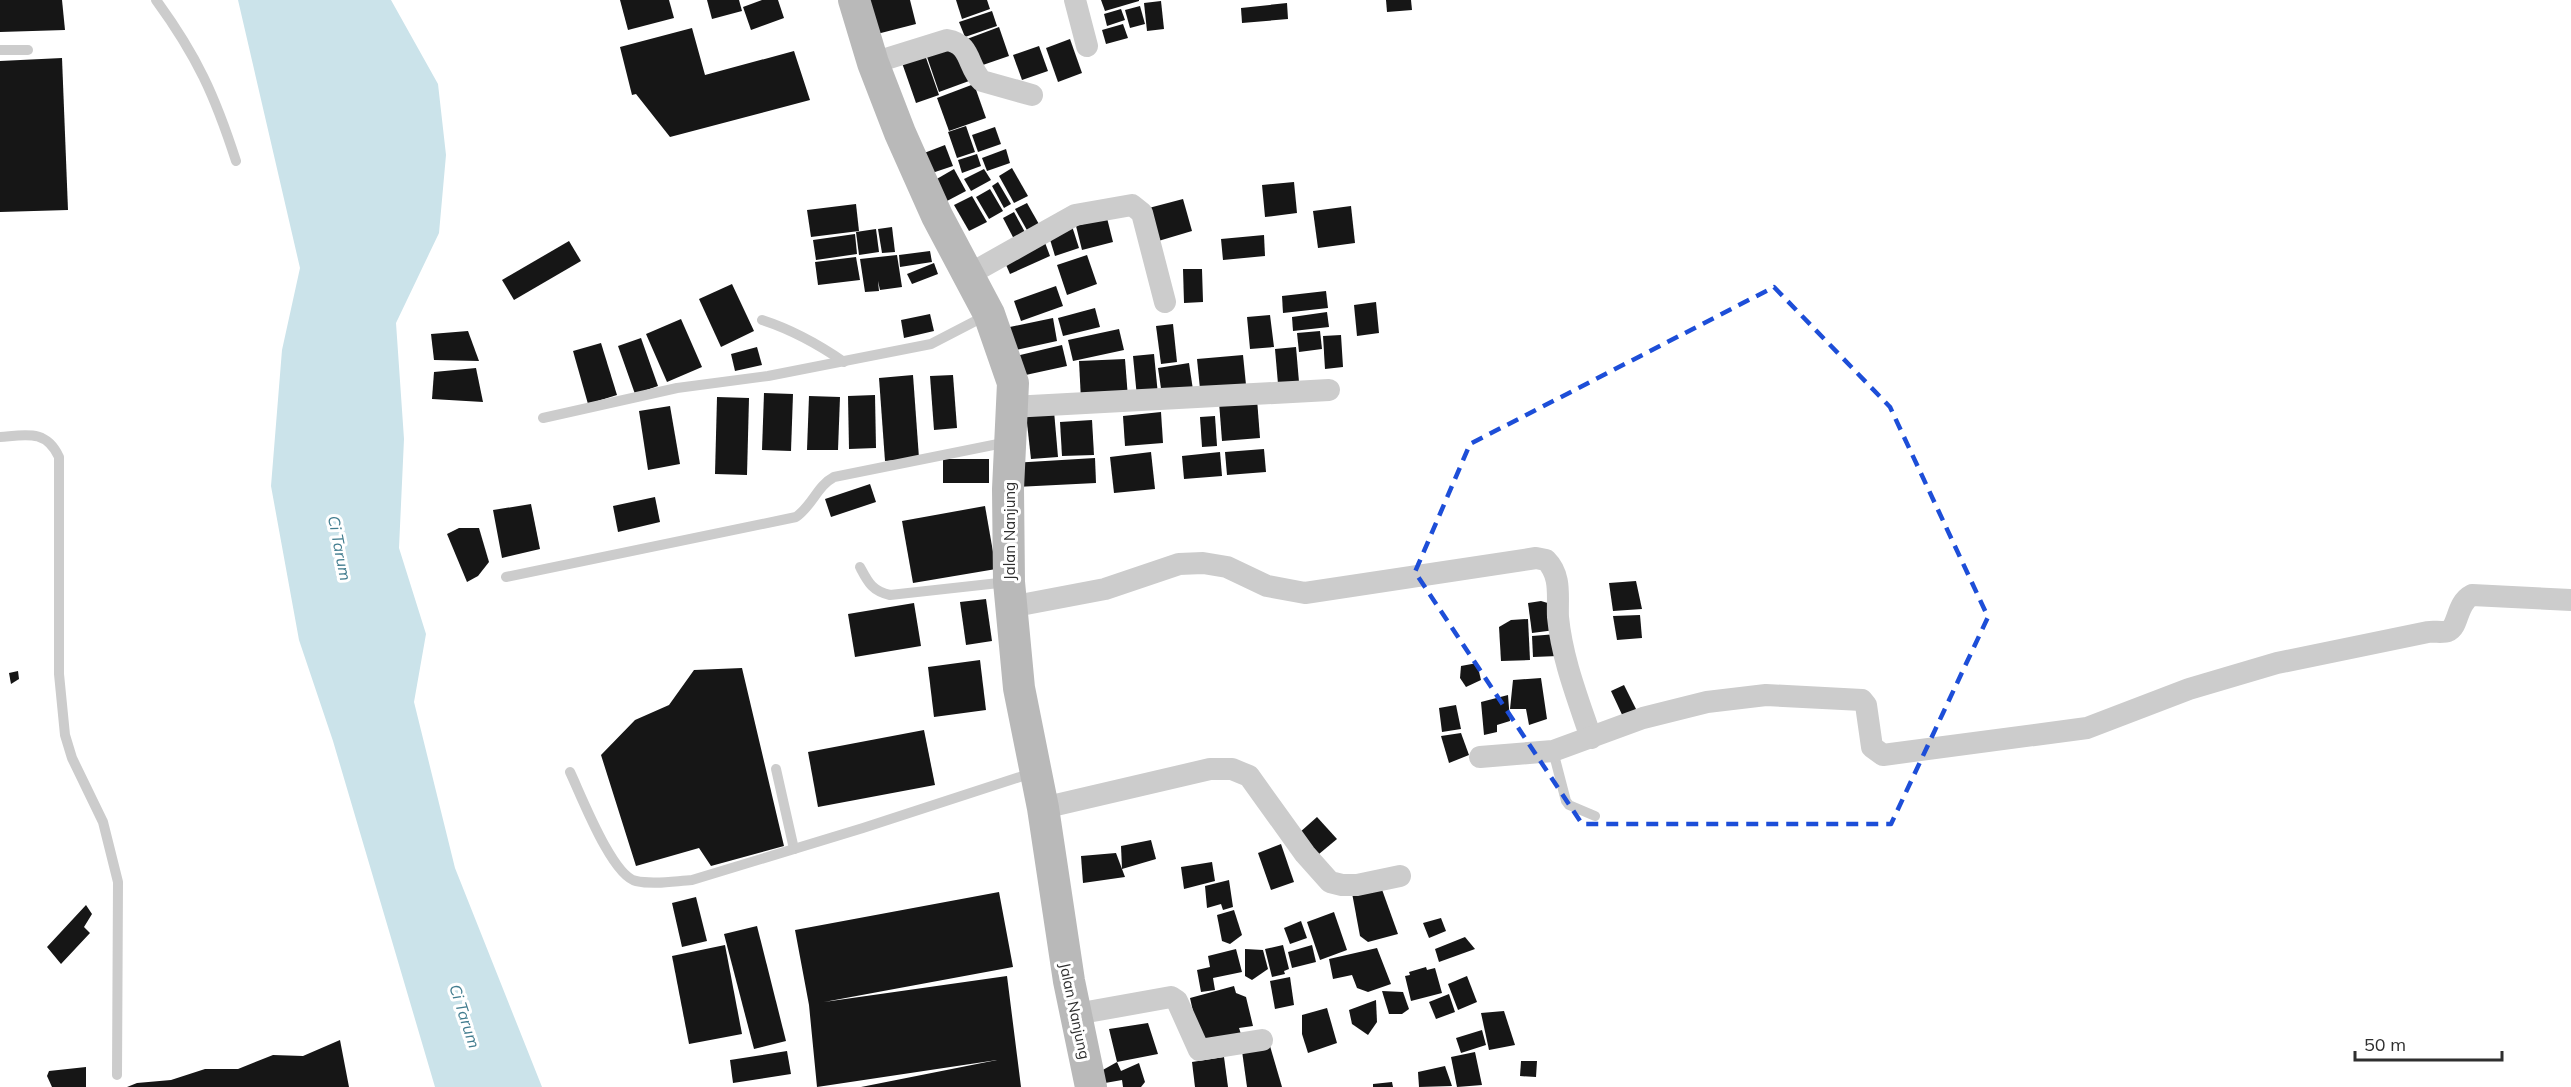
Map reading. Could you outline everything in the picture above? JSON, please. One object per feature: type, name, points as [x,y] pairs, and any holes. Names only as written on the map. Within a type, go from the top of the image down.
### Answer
[{"type":"main road","name":"Jalan Nanjung","points":[[854,0],[873,63],[937,216],[989,314],[1013,383],[1008,489],[1010,595],[1019,688],[1043,808],[1057,912],[1091,1087]]},
{"type":"street","points":[[1075,0],[1087,46]]},
{"type":"street","points":[[873,63],[947,40],[954,41],[968,52],[977,76],[982,81],[1032,95]]},
{"type":"street","points":[[968,275],[1075,215],[1132,205],[1142,213],[1165,302]]},
{"type":"street","points":[[1013,406],[1329,390]]},
{"type":"street","points":[[1010,595],[1105,589],[1179,564],[1203,563],[1227,567],[1267,586],[1305,593],[1536,558],[1546,560],[1557,575],[1558,618],[1564,655],[1592,738]]},
{"type":"street","points":[[1480,757],[1553,751],[1642,718],[1707,702],[1766,695],[1831,696],[1862,700],[1866,705],[1872,747],[1882,754],[2087,728],[2189,689],[2277,663],[2428,632],[2448,631],[2453,627],[2461,603],[2472,595],[2571,600]]},
{"type":"street","points":[[1043,808],[1210,769],[1232,769],[1249,776],[1305,854],[1330,882],[1358,885],[1400,876]]},
{"type":"street","points":[[1076,1014],[1171,997],[1177,1001],[1199,1050],[1262,1040]]},
{"type":"lane","points":[[156,0],[196,57],[219,107],[236,161]]},
{"type":"lane","points":[[0,50],[28,50]]},
{"type":"lane","points":[[543,418],[677,388],[844,363],[931,344],[989,314]]},
{"type":"lane","points":[[762,320],[785,327],[820,345],[844,363]]},
{"type":"lane","points":[[0,437],[36,434],[46,438],[59,457],[61,694],[69,751],[103,822],[118,882],[117,1075]]},
{"type":"lane","points":[[506,577],[796,517],[811,503],[822,484],[834,477],[1011,442]]},
{"type":"lane","points":[[860,567],[871,587],[878,592],[890,595],[1010,595]]},
{"type":"lane","points":[[1553,751],[1569,806],[1595,816]]},
{"type":"lane","points":[[776,769],[794,849]]},
{"type":"lane","points":[[570,772],[615,864],[635,881],[692,880],[1035,772]]},
{"type":"highlighted area","points":[[1774,287],[1890,407],[1988,617],[1891,824],[1582,824],[1415,572],[1470,444]]},
{"type":"water","name":"Ci Tarum","points":[[238,0],[391,0],[438,84],[446,155],[439,233],[396,323],[404,439],[399,548],[426,634],[414,702],[455,868],[542,1087],[435,1087],[333,741],[299,640],[271,486],[282,350],[300,268]]},
{"type":"building","points":[[0,0],[62,0],[65,30],[0,32]]},
{"type":"building","points":[[620,0],[669,0],[674,18],[628,30]]},
{"type":"building","points":[[707,0],[739,0],[742,11],[712,19]]},
{"type":"building","points":[[762,0],[778,0],[784,18],[751,30],[743,7]]},
{"type":"building","points":[[868,0],[910,0],[916,24],[877,34]]},
{"type":"building","points":[[956,0],[987,0],[990,9],[962,19]]},
{"type":"building","points":[[1101,0],[1139,0],[1139,1],[1105,11]]},
{"type":"building","points":[[1386,0],[1411,0],[1412,10],[1387,12]]},
{"type":"building","points":[[1161,1],[1164,29],[1147,31],[1144,3]]},
{"type":"building","points":[[1287,3],[1288,19],[1242,23],[1241,8]]},
{"type":"building","points":[[1140,6],[1145,24],[1130,28],[1125,10]]},
{"type":"building","points":[[1121,9],[1125,20],[1107,26],[1104,14]]},
{"type":"building","points":[[992,11],[997,26],[965,37],[959,22]]},
{"type":"building","points":[[1123,24],[1128,38],[1106,44],[1102,30]]},
{"type":"building","points":[[999,27],[1009,56],[977,67],[967,39]]},
{"type":"building","points":[[692,28],[705,75],[794,51],[810,100],[670,137],[636,94],[632,95],[620,47]]},
{"type":"building","points":[[1070,39],[1082,73],[1058,82],[1046,48]]},
{"type":"building","points":[[956,43],[969,81],[939,92],[926,54]]},
{"type":"building","points":[[1039,46],[1048,71],[1022,80],[1013,55]]},
{"type":"building","points":[[924,52],[939,95],[916,103],[901,60]]},
{"type":"building","points":[[62,58],[68,210],[0,212],[0,61]]},
{"type":"building","points":[[974,84],[986,118],[949,131],[937,98]]},
{"type":"building","points":[[966,126],[975,152],[957,158],[948,132]]},
{"type":"building","points":[[995,127],[1001,144],[978,152],[972,135]]},
{"type":"building","points":[[945,145],[953,166],[926,175],[919,155]]},
{"type":"building","points":[[1006,149],[1010,163],[987,171],[982,158]]},
{"type":"building","points":[[977,154],[981,166],[962,173],[958,160]]},
{"type":"building","points":[[1012,168],[1028,196],[1014,203],[999,176]]},
{"type":"building","points":[[954,169],[966,191],[947,201],[935,180]]},
{"type":"building","points":[[984,169],[991,180],[971,191],[964,179]]},
{"type":"building","points":[[998,182],[1011,204],[1004,208],[992,186]]},
{"type":"building","points":[[1294,182],[1297,213],[1265,217],[1262,185]]},
{"type":"building","points":[[990,189],[1003,211],[989,219],[976,197]]},
{"type":"building","points":[[972,196],[987,222],[969,231],[954,205]]},
{"type":"building","points":[[1183,199],[1192,231],[1155,242],[1145,209]]},
{"type":"building","points":[[1027,203],[1040,226],[1028,232],[1015,209]]},
{"type":"building","points":[[856,204],[859,231],[811,237],[807,210]]},
{"type":"building","points":[[1351,206],[1355,243],[1318,248],[1313,211]]},
{"type":"building","points":[[1014,212],[1026,234],[1015,241],[1003,218]]},
{"type":"building","points":[[1107,218],[1113,242],[1082,250],[1076,226]]},
{"type":"building","points":[[1072,226],[1079,248],[1055,256],[1048,233]]},
{"type":"building","points":[[892,227],[895,252],[882,253],[878,229]]},
{"type":"building","points":[[876,229],[879,252],[859,255],[856,232]]},
{"type":"building","points":[[855,234],[857,254],[816,260],[813,240]]},
{"type":"building","points":[[1264,235],[1265,256],[1223,260],[1221,239]]},
{"type":"building","points":[[1044,240],[1050,256],[1010,274],[1003,258]]},
{"type":"building","points":[[569,241],[581,261],[514,300],[502,280]]},
{"type":"building","points":[[930,251],[932,262],[900,267],[899,255]]},
{"type":"building","points":[[897,255],[902,287],[880,290],[878,281],[879,291],[865,292],[860,259]]},
{"type":"building","points":[[1087,255],[1097,284],[1067,295],[1057,265]]},
{"type":"building","points":[[856,257],[860,280],[818,285],[815,262]]},
{"type":"building","points":[[934,263],[938,274],[912,284],[907,274]]},
{"type":"building","points":[[1183,269],[1202,269],[1203,302],[1184,303]]},
{"type":"building","points":[[732,284],[754,331],[721,347],[699,299]]},
{"type":"building","points":[[1056,286],[1063,306],[1021,321],[1014,301]]},
{"type":"building","points":[[1326,291],[1328,308],[1283,313],[1282,296]]},
{"type":"building","points":[[1376,302],[1379,333],[1357,336],[1354,305]]},
{"type":"building","points":[[1095,308],[1100,327],[1063,336],[1058,318]]},
{"type":"building","points":[[1327,312],[1329,327],[1293,331],[1292,317]]},
{"type":"building","points":[[930,314],[934,331],[904,338],[901,320]]},
{"type":"building","points":[[1270,315],[1274,347],[1250,349],[1247,317]]},
{"type":"building","points":[[1053,318],[1057,341],[1011,351],[1005,328]]},
{"type":"building","points":[[681,319],[702,367],[667,382],[646,334]]},
{"type":"building","points":[[1173,324],[1177,362],[1161,364],[1156,326]]},
{"type":"building","points":[[1119,329],[1124,350],[1073,361],[1068,340]]},
{"type":"building","points":[[468,331],[479,361],[434,360],[431,334]]},
{"type":"building","points":[[1320,331],[1322,349],[1299,352],[1297,333]]},
{"type":"building","points":[[1341,335],[1343,367],[1325,369],[1323,336]]},
{"type":"building","points":[[641,338],[658,386],[635,394],[618,346]]},
{"type":"building","points":[[601,343],[617,395],[588,404],[573,351]]},
{"type":"building","points":[[1062,345],[1067,366],[1021,376],[1016,356]]},
{"type":"building","points":[[757,347],[762,365],[735,371],[731,354]]},
{"type":"building","points":[[1296,347],[1299,382],[1278,384],[1275,349]]},
{"type":"building","points":[[1154,354],[1158,395],[1137,397],[1133,356]]},
{"type":"building","points":[[1243,355],[1246,385],[1200,389],[1197,359]]},
{"type":"building","points":[[1125,359],[1128,398],[1081,400],[1079,361]]},
{"type":"building","points":[[1189,363],[1193,390],[1162,395],[1158,368]]},
{"type":"building","points":[[476,368],[483,402],[432,399],[434,372]]},
{"type":"building","points":[[913,375],[919,458],[885,461],[879,378]]},
{"type":"building","points":[[953,375],[957,428],[934,430],[930,376]]},
{"type":"building","points":[[764,393],[793,394],[791,451],[762,450]]},
{"type":"building","points":[[875,395],[876,448],[849,449],[848,396]]},
{"type":"building","points":[[809,396],[840,397],[838,450],[807,450]]},
{"type":"building","points":[[717,397],[749,398],[747,475],[715,474]]},
{"type":"building","points":[[1257,399],[1260,438],[1222,441],[1219,402]]},
{"type":"building","points":[[670,406],[680,464],[648,470],[639,411]]},
{"type":"building","points":[[1054,411],[1058,457],[1031,459],[1026,414]]},
{"type":"building","points":[[1161,412],[1163,443],[1125,446],[1123,416]]},
{"type":"building","points":[[1215,416],[1217,446],[1202,447],[1200,417]]},
{"type":"building","points":[[1092,420],[1094,455],[1062,456],[1060,422]]},
{"type":"building","points":[[1264,449],[1266,472],[1227,475],[1225,452]]},
{"type":"building","points":[[1151,452],[1155,489],[1114,493],[1110,457]]},
{"type":"building","points":[[1220,452],[1222,476],[1184,479],[1182,456]]},
{"type":"building","points":[[1095,458],[1096,483],[1015,487],[1013,463]]},
{"type":"building","points":[[943,459],[989,459],[989,483],[943,483]]},
{"type":"building","points":[[870,484],[876,502],[831,517],[825,499]]},
{"type":"building","points":[[655,497],[660,522],[618,532],[613,506]]},
{"type":"building","points":[[531,504],[540,549],[502,558],[493,510]]},
{"type":"building","points":[[985,506],[996,569],[913,583],[902,521]]},
{"type":"building","points":[[459,528],[479,528],[489,562],[478,576],[467,582],[447,534]]},
{"type":"building","points":[[1636,581],[1642,609],[1613,611],[1609,583]]},
{"type":"building","points":[[986,599],[992,641],[966,645],[960,602]]},
{"type":"building","points":[[1541,601],[1551,604],[1555,630],[1532,633],[1528,603]]},
{"type":"building","points":[[914,603],[921,646],[855,657],[848,614]]},
{"type":"building","points":[[1640,615],[1642,638],[1617,640],[1613,616]]},
{"type":"building","points":[[1528,619],[1530,660],[1501,661],[1499,627],[1511,620]]},
{"type":"building","points":[[1557,634],[1558,656],[1533,657],[1532,636]]},
{"type":"building","points":[[980,660],[986,710],[934,717],[928,667]]},
{"type":"building","points":[[1477,663],[1481,680],[1466,687],[1460,678],[1461,666]]},
{"type":"building","points":[[742,668],[784,846],[711,866],[699,848],[636,866],[601,755],[635,720],[669,705],[694,670]]},
{"type":"building","points":[[18,671],[19,679],[11,684],[9,673]]},
{"type":"building","points":[[1541,678],[1547,719],[1529,725],[1526,709],[1510,709],[1513,680]]},
{"type":"building","points":[[1624,685],[1638,713],[1625,721],[1611,691]]},
{"type":"building","points":[[1508,695],[1510,721],[1497,725],[1497,732],[1484,735],[1481,702]]},
{"type":"building","points":[[1456,705],[1461,729],[1442,732],[1439,708]]},
{"type":"building","points":[[924,730],[935,785],[818,807],[808,752]]},
{"type":"building","points":[[1461,733],[1469,755],[1449,763],[1441,736]]},
{"type":"building","points":[[1317,817],[1337,839],[1319,854],[1299,833]]},
{"type":"building","points":[[1151,840],[1156,859],[1122,869],[1121,846]]},
{"type":"building","points":[[1281,844],[1294,882],[1271,890],[1258,853]]},
{"type":"building","points":[[1116,853],[1125,877],[1083,883],[1081,856]]},
{"type":"building","points":[[1212,862],[1215,881],[1184,889],[1181,867]]},
{"type":"building","points":[[1229,880],[1233,907],[1223,910],[1221,904],[1207,908],[1205,886]]},
{"type":"building","points":[[1380,884],[1398,934],[1368,942],[1360,936],[1352,893]]},
{"type":"building","points":[[999,892],[1013,967],[824,1002],[1007,976],[1021,1087],[861,1087],[997,1060],[817,1087],[809,1005],[795,930]]},
{"type":"building","points":[[696,897],[707,941],[682,947],[672,903]]},
{"type":"building","points":[[86,905],[92,914],[84,927],[90,933],[61,964],[47,947]]},
{"type":"building","points":[[1234,910],[1242,935],[1230,944],[1222,941],[1217,915]]},
{"type":"building","points":[[1334,912],[1347,950],[1320,960],[1307,922]]},
{"type":"building","points":[[1441,918],[1446,931],[1429,938],[1423,923]]},
{"type":"building","points":[[1301,921],[1307,938],[1290,944],[1284,928]]},
{"type":"building","points":[[757,926],[786,1041],[754,1049],[724,934]]},
{"type":"building","points":[[1465,937],[1475,949],[1439,962],[1435,949]]},
{"type":"building","points":[[725,945],[742,1034],[689,1044],[672,956]]},
{"type":"building","points":[[1283,945],[1289,969],[1284,971],[1285,974],[1272,977],[1265,949]]},
{"type":"building","points":[[1312,945],[1316,962],[1292,968],[1288,952]]},
{"type":"building","points":[[1377,948],[1391,984],[1368,992],[1357,988],[1352,975],[1333,979],[1329,959]]},
{"type":"building","points":[[1236,949],[1242,972],[1213,978],[1215,990],[1201,992],[1197,970],[1210,967],[1208,956]]},
{"type":"building","points":[[1245,949],[1263,950],[1268,969],[1252,980],[1245,976]]},
{"type":"building","points":[[1426,967],[1427,970],[1435,968],[1442,993],[1411,1001],[1405,976],[1410,975],[1409,972]]},
{"type":"building","points":[[1467,976],[1477,1002],[1458,1010],[1448,984]]},
{"type":"building","points":[[1290,977],[1294,1005],[1275,1009],[1270,981]]},
{"type":"building","points":[[1234,986],[1236,993],[1246,997],[1253,1026],[1239,1028],[1242,1037],[1200,1042],[1190,998]]},
{"type":"building","points":[[1382,991],[1403,992],[1409,1009],[1402,1014],[1389,1014]]},
{"type":"building","points":[[1449,994],[1455,1012],[1436,1019],[1429,1002]]},
{"type":"building","points":[[1376,1000],[1377,1022],[1368,1035],[1352,1024],[1349,1010]]},
{"type":"building","points":[[1327,1008],[1337,1043],[1308,1053],[1302,1034],[1302,1015]]},
{"type":"building","points":[[1504,1011],[1515,1045],[1489,1050],[1481,1013]]},
{"type":"building","points":[[1148,1023],[1158,1054],[1117,1062],[1109,1029]]},
{"type":"building","points":[[1482,1030],[1486,1045],[1461,1053],[1456,1038]]},
{"type":"building","points":[[340,1040],[349,1087],[127,1087],[137,1083],[171,1080],[205,1069],[238,1069],[273,1055],[303,1056]]},
{"type":"building","points":[[1270,1046],[1282,1087],[1247,1087],[1242,1051]]},
{"type":"building","points":[[787,1051],[791,1074],[733,1083],[730,1060]]},
{"type":"building","points":[[1475,1052],[1482,1085],[1457,1087],[1451,1057]]},
{"type":"building","points":[[1224,1057],[1228,1087],[1195,1087],[1192,1062]]},
{"type":"building","points":[[1521,1061],[1537,1061],[1536,1077],[1520,1076]]},
{"type":"building","points":[[1117,1062],[1121,1071],[1139,1063],[1145,1082],[1141,1087],[1123,1087],[1122,1080],[1105,1083],[1101,1071]]},
{"type":"building","points":[[1445,1066],[1452,1086],[1419,1087],[1418,1072]]},
{"type":"building","points":[[86,1067],[86,1087],[52,1087],[47,1076],[49,1071]]},
{"type":"building","points":[[1392,1082],[1393,1087],[1373,1087],[1373,1084]]}]
